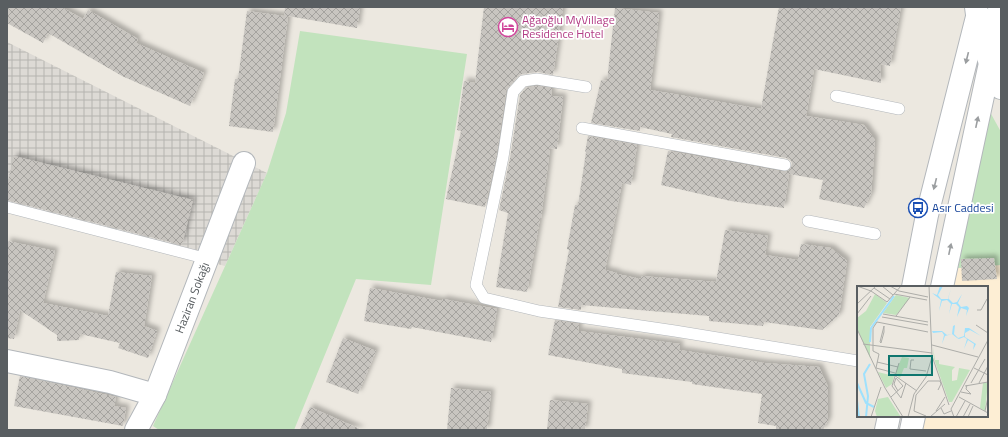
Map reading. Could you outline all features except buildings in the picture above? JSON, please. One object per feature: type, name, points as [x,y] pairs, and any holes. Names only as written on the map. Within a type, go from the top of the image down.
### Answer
[{"type":"street","points":[[999,7],[1001,16]]},
{"type":"street","points":[[977,12],[1001,24]]},
{"type":"street","points":[[977,12],[990,63],[1001,88]]},
{"type":"street","points":[[914,286],[928,215],[977,12]]},
{"type":"street","points":[[942,286],[990,63],[1001,31]]},
{"type":"street","name":"Haziran Sokağı","points":[[136,430],[155,395],[244,163]]},
{"type":"street","points":[[7,361],[110,382],[155,395]]},
{"type":"street","points":[[886,430],[888,417]]},
{"type":"street","points":[[911,430],[914,417]]},
{"type":"lane","points":[[586,87],[537,79],[523,81],[513,92],[502,157],[476,285],[484,298],[539,311],[682,332],[857,361]]},
{"type":"lane","points":[[836,96],[898,109]]},
{"type":"lane","points":[[582,128],[785,165]]},
{"type":"lane","points":[[7,208],[208,258]]},
{"type":"lane","points":[[808,221],[875,234]]},
{"type":"shaded area","points":[[7,42],[267,173],[225,266],[7,209]]},
{"type":"shaded area","points":[[1001,265],[1001,430],[921,430],[923,417],[988,417],[988,286],[946,286],[949,271],[958,268]]},
{"type":"green space","points":[[300,31],[467,54],[431,285],[356,279],[294,430],[159,430],[153,426],[267,173],[286,113]]},
{"type":"green space","points":[[990,112],[1001,132],[1001,265],[958,268]]},
{"type":"place","name":"Ağaoğlu MyVillage Residence Hotel","points":[[508,27]]},
{"type":"place","name":"Asır Caddesi","points":[[918,208]]}]
